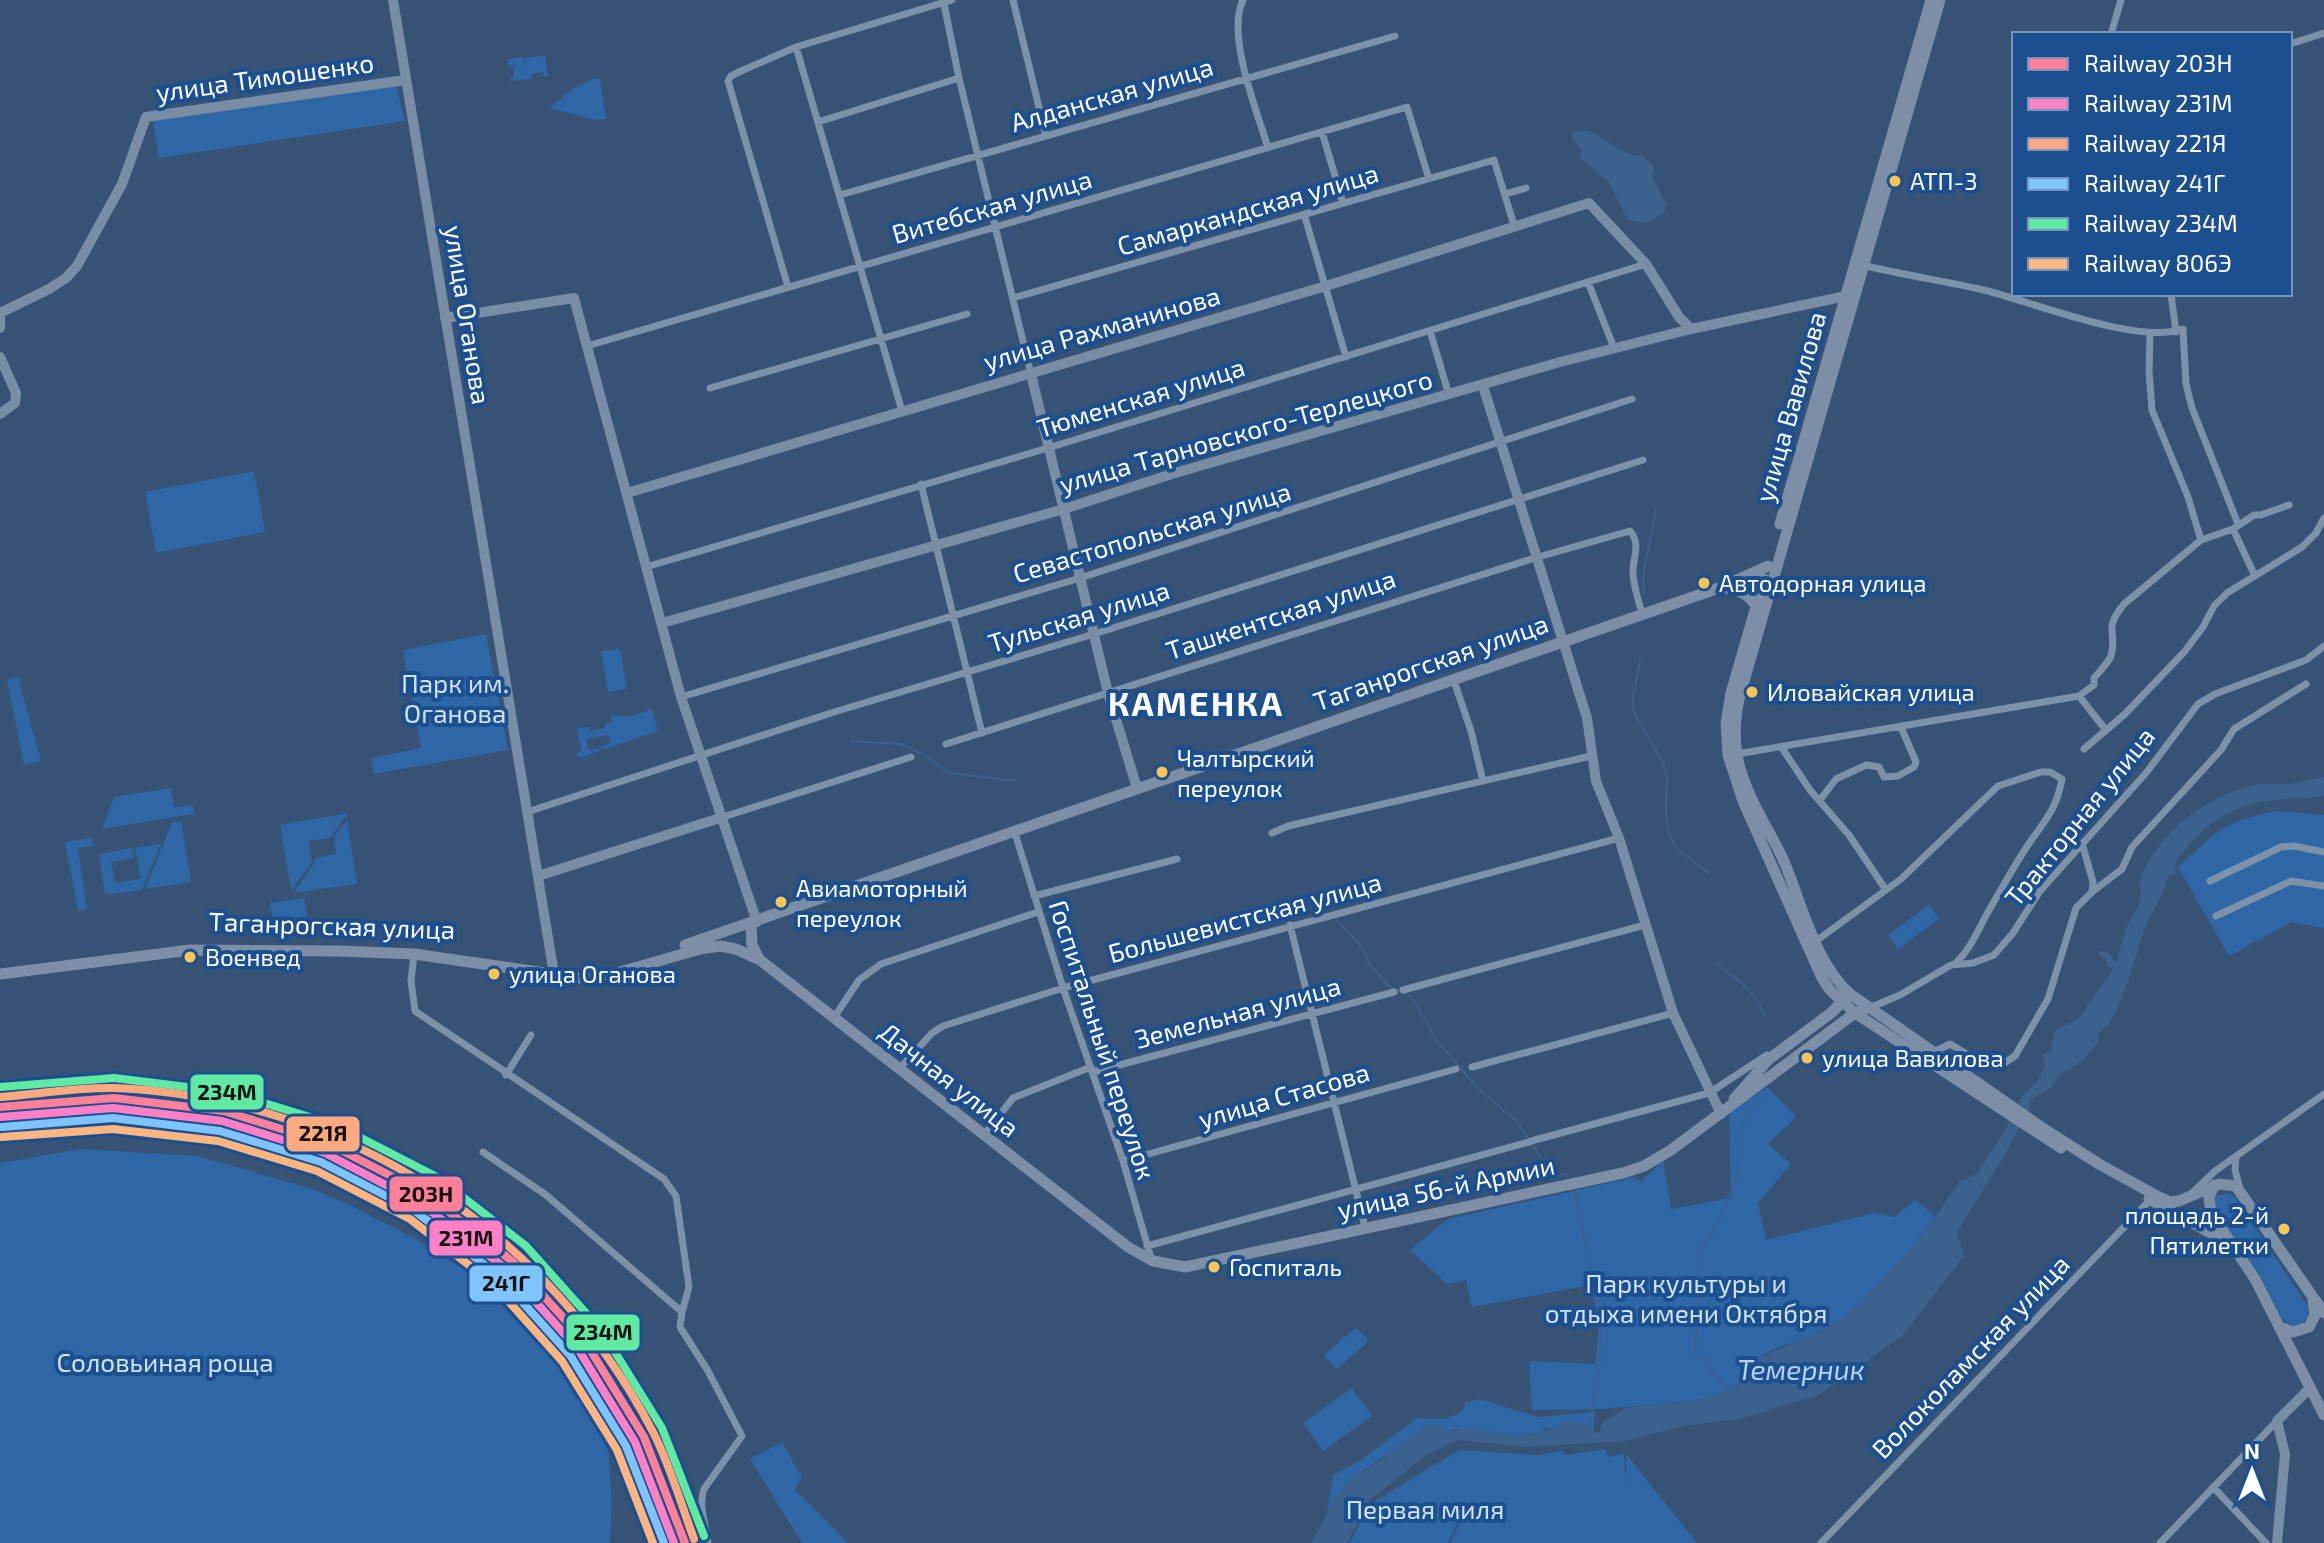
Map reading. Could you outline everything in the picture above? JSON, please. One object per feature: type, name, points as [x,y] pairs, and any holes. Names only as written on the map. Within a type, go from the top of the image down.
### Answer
[{"type":"main road","name":"улица Вавилова","points":[[1860,264],[1931,0]]},
{"type":"main road","name":"улица Вавилова","points":[[1846,998],[1816,941],[1782,858],[1751,797],[1734,734],[1768,566],[1940,0]]},
{"type":"main road","name":"улица Вавилова","points":[[1850,297],[1759,611],[1728,705],[1728,755],[1743,801],[1822,978],[1861,1011],[1983,1091]]},
{"type":"main road","name":"Таганрогская улица","points":[[553,972],[615,967],[754,923],[1014,830],[1719,588],[1768,566]]},
{"type":"main road","points":[[1719,588],[1736,589],[1759,611]]},
{"type":"main road","points":[[754,923],[752,945],[760,960]]},
{"type":"main road","name":"Дачная улица","points":[[700,949],[720,946],[736,949],[760,960],[1128,1247],[1167,1266]]},
{"type":"main road","name":"Таганрогская улица","points":[[0,967],[190,950],[414,951],[580,978],[607,975],[700,949]]},
{"type":"main road","name":"Таганрогская улица","points":[[0,974],[85,958]]},
{"type":"main road","points":[[1721,1114],[1769,1059],[1846,998]]},
{"type":"main road","name":"улица Вавилова","points":[[1861,1011],[1934,1052],[1983,1091]]},
{"type":"main road","points":[[1721,1114],[1861,1011]]},
{"type":"main road","points":[[1794,1060],[1808,1031]]},
{"type":"main road","points":[[1983,1091],[2042,1132],[2236,1247]]},
{"type":"main road","name":"улица 56-й Армии","points":[[1167,1266],[1185,1267],[1623,1173],[1654,1161],[1721,1114]]},
{"type":"main road","points":[[2156,1200],[2170,1202],[2215,1185],[2230,1184],[2240,1189],[2324,1313]]},
{"type":"main road","points":[[2215,1185],[2210,1193],[2209,1207],[2236,1247],[2324,1415]]},
{"type":"main road","points":[[2279,1327],[2293,1332],[2309,1327],[2315,1311],[2312,1298]]},
{"type":"street","name":"улица Оганова","points":[[393,0],[553,972]]},
{"type":"street","points":[[788,287],[728,81],[731,76],[796,47],[952,0]]},
{"type":"street","points":[[1013,0],[1046,136]]},
{"type":"street","points":[[1243,0],[1238,10],[1238,34],[1268,148]]},
{"type":"street","points":[[2112,32],[2121,0]]},
{"type":"street","points":[[944,4],[977,155],[1108,693],[1137,788]]},
{"type":"street","points":[[2292,43],[2324,33]]},
{"type":"street","name":"Алданская улица","points":[[840,195],[1395,36]]},
{"type":"street","points":[[796,47],[902,411]]},
{"type":"street","points":[[818,122],[959,78]]},
{"type":"street","name":"улица Тимошенко","points":[[0,328],[0,314],[49,289],[77,266],[122,184],[146,117],[406,80]]},
{"type":"street","name":"Витебская улица","points":[[587,346],[1407,107],[1429,179]]},
{"type":"street","points":[[1322,132],[1343,203]]},
{"type":"street","name":"Самаркандская улица","points":[[1013,298],[1494,160],[1505,194]]},
{"type":"street","points":[[1514,225],[1505,194],[1526,188]]},
{"type":"street","name":"улица Рахманинова","points":[[627,493],[1326,286],[1589,203],[1646,264]]},
{"type":"street","points":[[1304,214],[1346,357]]},
{"type":"street","points":[[1646,264],[1679,317],[1691,329]]},
{"type":"street","name":"Тюменская улица","points":[[646,567],[1048,448],[1646,264]]},
{"type":"street","points":[[1860,264],[1987,291],[2150,334],[2179,330]]},
{"type":"street","points":[[1588,282],[1614,348]]},
{"type":"street","points":[[2035,306],[2038,296]]},
{"type":"street","points":[[2171,296],[2192,408],[2255,576]]},
{"type":"street","name":"улица Тарновского-Терлецкого","points":[[662,623],[1614,348],[1850,297]]},
{"type":"street","points":[[445,318],[574,298],[681,697],[754,923]]},
{"type":"street","points":[[710,388],[967,314]]},
{"type":"street","points":[[1430,331],[1449,395]]},
{"type":"street","points":[[2150,334],[2152,410],[2188,497],[2201,540]]},
{"type":"street","points":[[0,357],[16,393],[15,403],[0,414]]},
{"type":"street","points":[[1483,386],[1587,718],[1591,756],[1599,788],[1619,838],[1673,1013],[1721,1114]]},
{"type":"street","name":"Севастопольская улица","points":[[681,697],[1080,578],[1632,399]]},
{"type":"street","name":"Тульская улица","points":[[527,812],[699,755],[1643,460]]},
{"type":"street","points":[[921,484],[982,733]]},
{"type":"street","points":[[1737,754],[2079,696],[2094,685],[2094,678],[2111,656],[2111,623],[2124,604],[2201,540],[2254,515],[2289,505]]},
{"type":"street","points":[[2084,749],[2125,714],[2185,651],[2214,606],[2227,593],[2302,547],[2316,533],[2324,518]]},
{"type":"street","name":"Ташкентская улица","points":[[946,744],[1538,557],[1630,531],[1637,548],[1633,573],[1642,613]]},
{"type":"street","name":"Тракторная улица","points":[[1861,1011],[1900,995],[1956,963],[1973,963],[1994,955],[2013,933],[2040,891],[2146,773],[2198,704],[2215,694],[2306,660],[2324,646]]},
{"type":"street","points":[[1453,678],[1471,731],[1483,781]]},
{"type":"street","points":[[1934,1052],[1950,1044],[1987,1066],[2003,1064],[2015,1056],[2048,999],[2076,908],[2122,869],[2132,847],[2221,750],[2234,729],[2306,684]]},
{"type":"street","points":[[2079,696],[2105,729]]},
{"type":"street","points":[[1820,800],[1836,779],[1866,765],[1879,767],[1884,777],[1890,778],[1914,767],[1916,762],[1901,727]]},
{"type":"street","points":[[1782,748],[1810,790],[1849,835],[1886,890]]},
{"type":"street","points":[[1272,833],[1288,826],[1591,756]]},
{"type":"street","points":[[538,876],[911,757]]},
{"type":"street","points":[[1816,941],[1914,868],[1998,786],[2041,772],[2059,775],[2062,779],[2060,792],[2045,825],[2029,843],[1968,951],[1956,963]]},
{"type":"street","name":"Госпитальный переулок","points":[[1014,830],[1153,1261]]},
{"type":"street","name":"Большевистская улица","points":[[899,1069],[932,1033],[943,1026],[1063,988],[1619,838]]},
{"type":"street","points":[[2082,843],[2093,882],[2092,892]]},
{"type":"street","points":[[2210,881],[2281,847],[2294,846],[2324,852]]},
{"type":"street","points":[[1034,896],[1177,859]]},
{"type":"street","points":[[2216,916],[2291,881],[2324,886]]},
{"type":"street","points":[[833,1019],[859,980],[881,964],[1038,912]]},
{"type":"street","points":[[1290,925],[1365,1227]]},
{"type":"street","points":[[1403,990],[1645,925]]},
{"type":"street","points":[[414,951],[411,981],[415,1011],[664,1179],[676,1196],[689,1287],[680,1327],[708,1371],[742,1436],[701,1496],[708,1543]]},
{"type":"street","name":"Земельная улица","points":[[984,1135],[1013,1098],[1092,1070],[1394,992]]},
{"type":"street","points":[[1472,1067],[1673,1013]]},
{"type":"street","points":[[506,1075],[531,1035]]},
{"type":"street","points":[[1147,1246],[1709,1093],[1770,1053],[1784,1048]]},
{"type":"street","name":"улица Стасова","points":[[1123,1161],[1456,1069]]},
{"type":"street","points":[[2189,1197],[2196,1187],[2324,1094]]},
{"type":"street","points":[[483,1152],[546,1195],[682,1312]]},
{"type":"street","points":[[2236,1157],[2235,1170],[2240,1189]]},
{"type":"street","points":[[2215,1185],[2225,1165]]},
{"type":"street","name":"Волоколамская улица","points":[[1821,1543],[2156,1200]]},
{"type":"street","points":[[2160,1543],[2310,1388]]},
{"type":"street","points":[[2277,1421],[2285,1454],[2277,1543]]},
{"type":"street","points":[[2213,1487],[2266,1543]]},
{"type":"green space","points":[[545,55],[548,76],[544,77],[543,72],[531,74],[532,79],[510,81],[514,77],[513,66],[508,66],[507,59],[523,57],[526,68],[525,58]]},
{"type":"green space","points":[[394,76],[405,121],[159,158],[151,111]]},
{"type":"green space","points":[[600,79],[606,119],[595,120],[550,108],[572,89]]},
{"type":"green space","points":[[254,471],[265,532],[156,553],[145,492]]},
{"type":"green space","name":"Парк им. Оганова","points":[[486,634],[508,750],[374,774],[371,758],[421,748],[403,650]]},
{"type":"green space","points":[[620,649],[627,689],[608,692],[601,651]]},
{"type":"green space","points":[[18,677],[41,761],[24,765],[7,680]]},
{"type":"green space","points":[[652,709],[658,731],[602,750],[601,747],[610,744],[608,735],[586,739],[589,751],[599,748],[600,751],[580,758],[577,756],[582,751],[576,728],[589,727],[590,731],[605,728],[605,723],[611,723],[611,716],[632,716]]},
{"type":"green space","points":[[171,788],[174,807],[193,805],[194,814],[102,829],[114,797]]},
{"type":"green space","points":[[2276,811],[2324,815],[2324,928],[2291,922],[2229,956],[2178,867],[2232,824]]},
{"type":"green space","points":[[348,813],[330,838],[309,841],[312,862],[291,891],[280,825]]},
{"type":"green space","points":[[347,820],[357,884],[293,893],[315,858],[336,854],[334,836]]},
{"type":"green space","points":[[181,821],[191,882],[145,889],[172,822]]},
{"type":"green space","points":[[92,838],[93,846],[78,848],[87,910],[78,911],[65,842]]},
{"type":"green space","points":[[161,844],[142,890],[105,895],[99,854],[132,848],[134,858],[111,862],[115,883],[141,879],[135,848]]},
{"type":"green space","points":[[304,898],[308,922],[273,920],[270,903]]},
{"type":"green space","points":[[1929,905],[1939,919],[1898,949],[1888,935]]},
{"type":"green space","name":"Парк культуры и отдыха имени Октября","points":[[1767,1087],[1796,1117],[1768,1144],[1791,1164],[1758,1203],[1766,1240],[1874,1213],[1895,1217],[1915,1200],[1935,1216],[1923,1233],[1884,1281],[1854,1310],[1813,1336],[1758,1358],[1738,1384],[1723,1394],[1644,1406],[1532,1410],[1529,1361],[1595,1364],[1599,1326],[1591,1285],[1472,1307],[1466,1280],[1447,1284],[1410,1250],[1448,1219],[1635,1177],[1641,1182],[1663,1160],[1671,1209],[1731,1198],[1729,1113]]},
{"type":"green space","name":"Соловьиная роща","points":[[81,1149],[198,1156],[312,1189],[414,1238],[471,1274],[571,1377],[598,1427],[609,1455],[612,1502],[610,1543],[0,1543],[0,1163]]},
{"type":"green space","points":[[2227,1193],[2235,1197],[2308,1307],[2308,1317],[2302,1324],[2290,1326],[2282,1319],[2257,1270],[2216,1212],[2216,1196]]},
{"type":"green space","points":[[1356,1327],[1369,1341],[1337,1369],[1324,1355]]},
{"type":"green space","points":[[1352,1388],[1372,1416],[1323,1451],[1303,1423]]},
{"type":"green space","points":[[1480,1399],[1538,1417],[1595,1412],[1593,1432],[1590,1428],[1547,1428],[1541,1433],[1518,1436],[1456,1429],[1446,1432],[1436,1425],[1426,1425],[1413,1438],[1361,1472],[1327,1513],[1333,1475],[1358,1462],[1417,1418],[1446,1419],[1462,1411],[1466,1402]]},
{"type":"green space","points":[[782,1442],[802,1478],[795,1490],[848,1543],[802,1543],[750,1459]]},
{"type":"green space","name":"Первая миля","points":[[1606,1449],[1608,1457],[1624,1453],[1626,1486],[1626,1454],[1697,1543],[1450,1543],[1462,1519],[1482,1506],[1460,1518],[1448,1543],[1350,1543],[1363,1516],[1375,1501],[1459,1450],[1536,1455],[1562,1451],[1564,1455]]},
{"type":"water","points":[[1588,131],[1629,154],[1643,155],[1655,169],[1652,176],[1666,204],[1664,213],[1646,223],[1628,220],[1609,182],[1579,157],[1583,150],[1572,139],[1573,132]]},
{"type":"water","name":"Темерник","points":[[2324,777],[2324,796],[2252,804],[2225,815],[2193,840],[2175,864],[2176,873],[2168,877],[2145,928],[2120,1002],[2106,1027],[2098,1033],[2099,1042],[2082,1061],[2060,1074],[2052,1087],[2030,1100],[2030,1107],[2006,1153],[1957,1232],[1964,1256],[1902,1336],[1819,1395],[1739,1419],[1683,1426],[1626,1441],[1525,1447],[1459,1440],[1426,1455],[1370,1500],[1347,1543],[1311,1543],[1349,1480],[1380,1461],[1426,1425],[1436,1425],[1446,1432],[1468,1428],[1518,1436],[1541,1433],[1571,1420],[1585,1424],[1597,1433],[1602,1423],[1625,1408],[1698,1400],[1731,1390],[1738,1385],[1746,1366],[1758,1358],[1819,1333],[1853,1311],[1918,1241],[1960,1181],[1977,1174],[2023,1095],[2039,1079],[2045,1064],[2042,1055],[2051,1051],[2055,1031],[2079,1018],[2113,969],[2107,966],[2106,959],[2100,957],[2099,951],[2107,952],[2116,963],[2127,927],[2139,904],[2141,877],[2159,846],[2184,820],[2230,793],[2257,785]]},
{"type":"waterway","points":[[1644,593],[1644,572],[1655,510]]},
{"type":"waterway","points":[[1640,661],[1633,696],[1634,713],[1663,762],[1667,776],[1666,817],[1670,837],[1679,851],[1709,873]]},
{"type":"waterway","points":[[851,741],[900,744],[921,753],[950,773],[1016,781]]},
{"type":"waterway","points":[[1336,919],[1363,948],[1368,962],[1388,986],[1412,997],[1436,1040],[1477,1087],[1517,1122],[1554,1177],[1567,1174]]},
{"type":"waterway","points":[[1718,964],[1747,987],[1766,1016]]},
{"type":"waterway","points":[[0,1087],[110,1077],[156,1079],[219,1088],[284,1104],[344,1125],[428,1171],[483,1211],[534,1256],[580,1306],[621,1361],[656,1419],[683,1480],[701,1543]]},
{"type":"waterway","points":[[0,1103],[115,1094],[227,1107],[332,1140],[428,1191],[515,1258],[588,1341],[647,1436],[689,1543]]},
{"type":"waterway","points":[[1739,1130],[1748,1113],[1761,1100]]},
{"type":"waterway","points":[[1701,1256],[1700,1252],[1716,1225],[1735,1180],[1740,1133]]},
{"type":"waterway","points":[[1575,1191],[1592,1279]]},
{"type":"waterway","points":[[1702,1261],[1696,1356],[1709,1361],[1709,1369],[1731,1391]]},
{"type":"waterway","points":[[1592,1281],[1601,1328],[1599,1365]]},
{"type":"waterway","points":[[1589,1430],[1599,1369]]},
{"type":"rail line","name":"234М","points":[[0,1087],[114,1078],[228,1092],[336,1125],[437,1177],[526,1246],[602,1331],[662,1428],[704,1536]]},
{"type":"rail line","name":"221Я","points":[[0,1097],[101,1088],[200,1097],[281,1117],[358,1147],[430,1187],[497,1236],[556,1294],[609,1359],[653,1432],[694,1539]]},
{"type":"rail line","name":"203Н","points":[[0,1107],[114,1098],[224,1111],[329,1144],[426,1194],[512,1261],[586,1343],[644,1437],[685,1543]]},
{"type":"rail line","name":"231М","points":[[1,1117],[113,1108],[222,1121],[325,1153],[420,1203],[505,1268],[578,1349],[635,1442],[674,1543]]},
{"type":"rail line","name":"241Г","points":[[2,1127],[113,1118],[220,1131],[321,1162],[415,1211],[499,1276],[570,1355],[626,1446],[664,1543]]},
{"type":"rail line","name":"806Э","points":[[2,1137],[113,1129],[218,1141],[317,1171],[410,1219],[492,1283],[562,1361],[617,1450],[653,1543]]},
{"type":"place","name":"АТП-3","points":[[1895,181]]},
{"type":"place","name":"Автодорная улица","points":[[1704,583]]},
{"type":"place","name":"Иловайская улица","points":[[1752,692]]},
{"type":"place","name":"Чалтырский переулок","points":[[1162,772]]},
{"type":"place","name":"Авиамоторный переулок","points":[[781,902]]},
{"type":"place","name":"Военвед","points":[[190,957]]},
{"type":"place","name":"улица Оганова","points":[[494,974]]},
{"type":"place","name":"улица Вавилова","points":[[1807,1058]]},
{"type":"place","name":"площадь 2-й Пятилетки","points":[[2284,1229]]},
{"type":"place","name":"Госпиталь","points":[[1214,1267]]},
{"type":"district","name":"КАМЕНКА","points":[[1196,704]]}]
